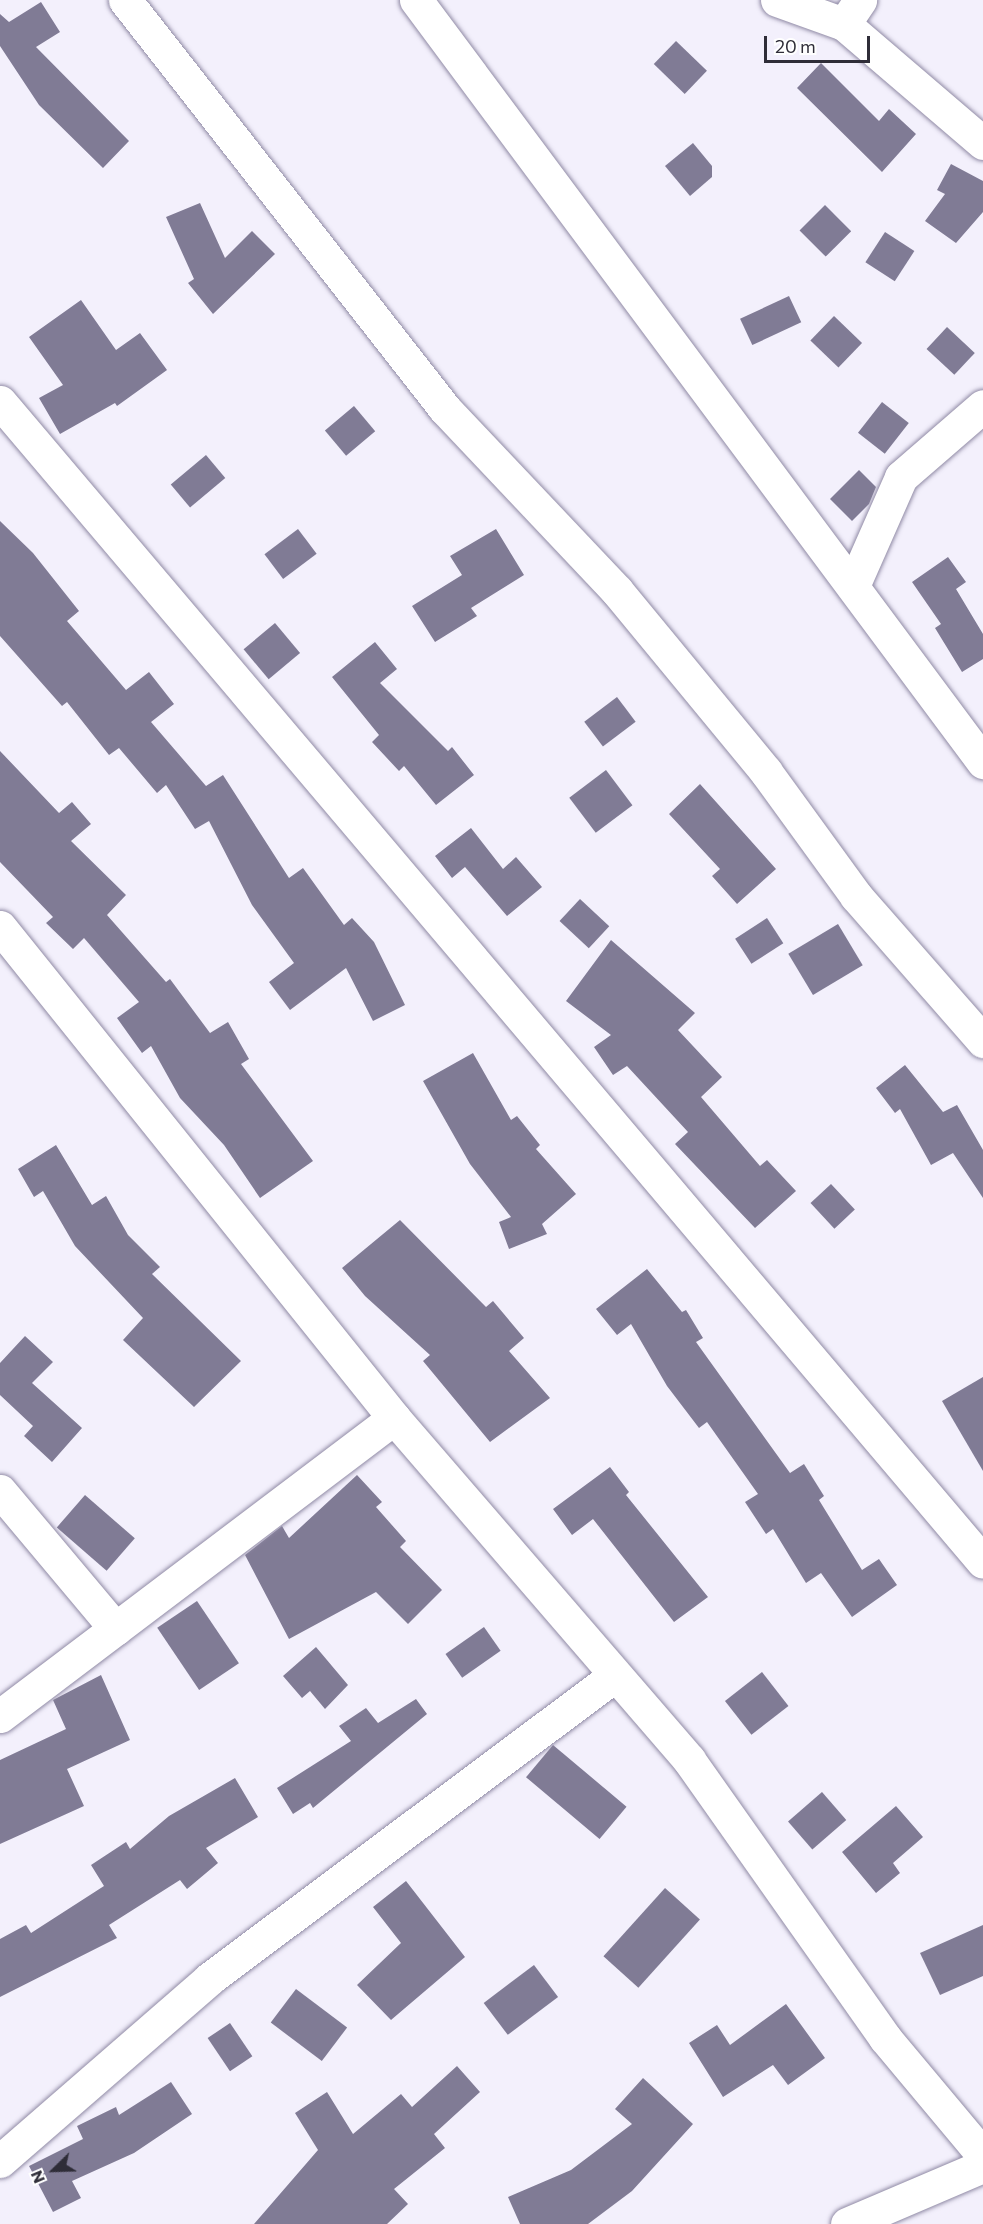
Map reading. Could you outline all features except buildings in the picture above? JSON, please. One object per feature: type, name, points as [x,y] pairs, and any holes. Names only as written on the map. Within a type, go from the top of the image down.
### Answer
[{"type":"street","points":[[125,0],[445,409],[617,591],[766,772],[856,896],[983,1041]]},
{"type":"street","points":[[417,0],[983,762]]},
{"type":"street","points":[[777,0],[852,12],[983,142]]},
{"type":"street","points":[[0,402],[983,1562]]},
{"type":"street","points":[[853,586],[901,477],[983,406]]},
{"type":"street","points":[[0,927],[394,1418],[614,1676],[689,1760],[885,2038],[983,2155]]},
{"type":"street","points":[[0,1716],[394,1418]]},
{"type":"street","points":[[0,1491],[116,1629]]},
{"type":"street","points":[[0,2161],[209,1979],[614,1676]]},
{"type":"street","points":[[847,2224],[983,2166]]}]
